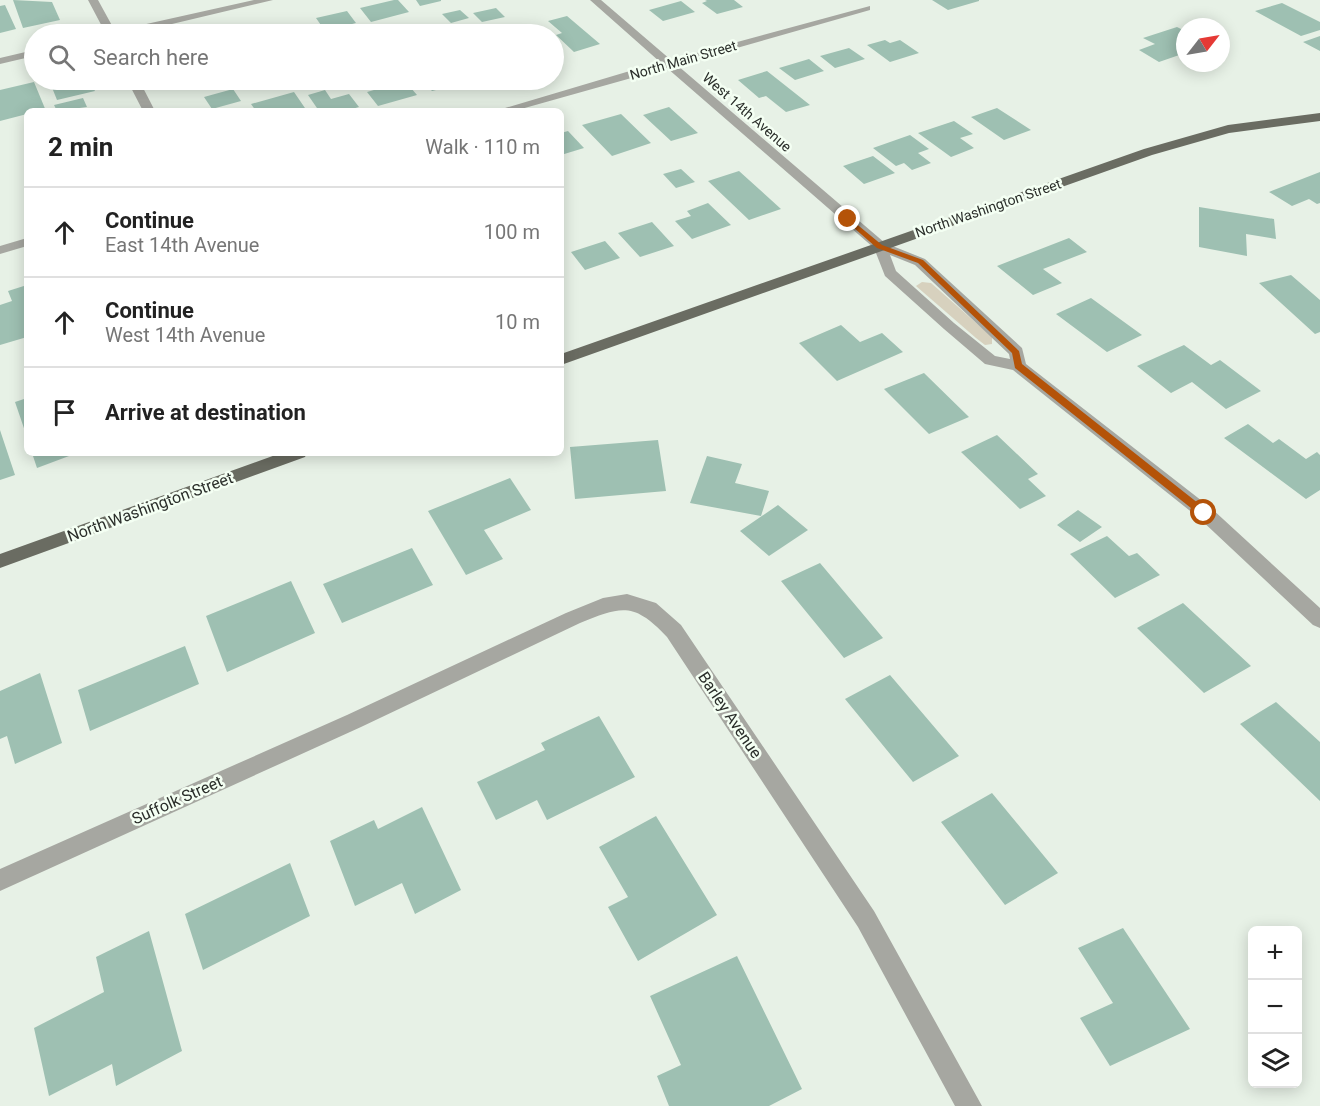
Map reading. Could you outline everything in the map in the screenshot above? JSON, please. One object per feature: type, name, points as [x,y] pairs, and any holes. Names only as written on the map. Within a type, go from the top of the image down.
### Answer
[{"type":"main road","name":"North Washington Street","points":[[564,359],[1148,152],[1228,129],[1320,117]]},
{"type":"main road","name":"North Washington Street","points":[[0,561],[291,456]]},
{"type":"street","points":[[93,0],[106,24]]},
{"type":"street","points":[[161,24],[268,0]]},
{"type":"street","name":"West 14th Avenue","points":[[595,0],[880,246]]},
{"type":"street","name":"North Main Street","points":[[512,108],[866,8]]},
{"type":"street","points":[[0,61],[24,55]]},
{"type":"street","points":[[139,90],[148,108]]},
{"type":"street","points":[[0,250],[24,243]]},
{"type":"street","points":[[880,246],[891,273],[949,326],[990,360],[1018,366],[1204,513],[1320,620]]},
{"type":"street","points":[[880,246],[920,262],[1017,352],[1018,366]]},
{"type":"street","name":"Barley Avenue","points":[[354,721],[606,605],[633,600],[656,610],[674,631],[866,919],[969,1106]]},
{"type":"street","name":"Suffolk Street","points":[[0,880],[354,721]]},
{"type":"shaded area","points":[[922,282],[931,283],[992,337],[992,344],[985,345],[916,286]]},
{"type":"building","points":[[13,0],[52,2],[60,20],[42,24],[24,24],[23,28]]},
{"type":"building","points":[[398,0],[409,12],[371,22],[360,8]]},
{"type":"building","points":[[416,0],[441,0],[441,1],[420,6]]},
{"type":"building","points":[[705,0],[734,0],[743,7],[717,14],[702,3],[707,1]]},
{"type":"building","points":[[932,0],[979,0],[979,1],[948,10]]},
{"type":"building","points":[[681,1],[695,12],[663,21],[649,10]]},
{"type":"building","points":[[1282,3],[1320,22],[1320,30],[1301,36],[1255,11]]},
{"type":"building","points":[[5,5],[16,29],[0,33],[0,6]]},
{"type":"building","points":[[496,8],[505,17],[482,22],[473,13]]},
{"type":"building","points":[[460,10],[469,18],[451,23],[442,14]]},
{"type":"building","points":[[347,11],[356,23],[320,24],[316,18]]},
{"type":"building","points":[[567,16],[600,44],[574,52],[564,43],[564,24],[552,24],[548,21]]},
{"type":"building","points":[[1176,27],[1176,56],[1159,62],[1139,50],[1155,44],[1143,38]]},
{"type":"building","points":[[1320,36],[1320,51],[1303,42]]},
{"type":"building","points":[[885,40],[890,43],[900,40],[919,53],[890,62],[867,45]]},
{"type":"building","points":[[849,48],[865,59],[835,68],[820,56]]},
{"type":"building","points":[[809,59],[824,71],[795,80],[779,68]]},
{"type":"building","points":[[767,71],[810,105],[786,112],[766,96],[759,98],[738,80]]},
{"type":"building","points":[[24,84],[24,90],[37,90],[45,108],[24,108],[24,115],[0,121],[0,90]]},
{"type":"building","points":[[53,90],[95,91],[57,100]]},
{"type":"building","points":[[234,90],[241,101],[211,108],[204,97]]},
{"type":"building","points":[[325,90],[331,99],[349,94],[359,107],[317,108],[308,95]]},
{"type":"building","points":[[413,90],[417,95],[378,106],[367,92]]},
{"type":"building","points":[[294,92],[305,108],[254,108],[251,104]]},
{"type":"building","points":[[83,98],[87,107],[56,108],[54,105]]},
{"type":"building","points":[[669,107],[698,133],[671,141],[643,115]]},
{"type":"building","points":[[997,108],[1031,130],[1004,140],[971,117]]},
{"type":"building","points":[[621,114],[651,143],[612,156],[582,125]]},
{"type":"building","points":[[954,121],[973,134],[960,138],[974,148],[951,157],[918,133]]},
{"type":"building","points":[[568,131],[584,148],[564,154],[564,132]]},
{"type":"building","points":[[910,135],[929,149],[918,153],[931,163],[912,170],[904,163],[896,166],[873,148]]},
{"type":"building","points":[[873,156],[895,173],[864,184],[843,166]]},
{"type":"building","points":[[681,169],[695,182],[676,188],[663,174]]},
{"type":"building","points":[[739,171],[781,209],[749,220],[708,181]]},
{"type":"building","points":[[1320,172],[1320,203],[1317,204],[1309,199],[1292,206],[1269,192]]},
{"type":"building","points":[[708,203],[731,225],[692,239],[675,221],[691,216],[687,211]]},
{"type":"building","points":[[1199,207],[1274,219],[1276,239],[1246,234],[1247,256],[1199,247]]},
{"type":"building","points":[[652,222],[674,246],[640,257],[618,233]]},
{"type":"building","points":[[1069,238],[1087,252],[1043,269],[1062,283],[1033,295],[997,266]]},
{"type":"building","points":[[605,241],[620,258],[585,270],[571,252]]},
{"type":"building","points":[[1291,275],[1320,300],[1320,332],[1315,334],[1259,283]]},
{"type":"building","points":[[24,286],[24,338],[0,345],[0,305],[12,301],[8,291]]},
{"type":"building","points":[[1091,298],[1142,335],[1107,352],[1056,314]]},
{"type":"building","points":[[841,325],[860,342],[882,333],[903,352],[837,381],[799,343]]},
{"type":"building","points":[[1184,345],[1211,365],[1220,360],[1261,391],[1226,409],[1192,382],[1171,393],[1137,366]]},
{"type":"building","points":[[924,373],[969,417],[929,434],[884,389]]},
{"type":"building","points":[[24,399],[24,428],[15,402]]},
{"type":"building","points":[[1248,424],[1273,443],[1279,439],[1306,459],[1317,452],[1320,455],[1320,490],[1306,499],[1224,438]]},
{"type":"building","points":[[0,430],[15,475],[0,480]]},
{"type":"building","points":[[997,435],[1038,474],[1028,479],[1046,496],[1020,509],[961,452]]},
{"type":"building","points":[[658,440],[666,491],[575,499],[570,447]]},
{"type":"building","points":[[33,456],[69,456],[37,468]]},
{"type":"building","points":[[707,456],[742,464],[735,483],[769,491],[761,516],[690,503]]},
{"type":"building","points":[[510,478],[531,510],[484,530],[503,559],[466,575],[428,511]]},
{"type":"building","points":[[778,505],[808,530],[769,556],[740,531]]},
{"type":"building","points":[[1078,510],[1102,527],[1080,542],[1057,525]]},
{"type":"building","points":[[1107,536],[1129,556],[1137,553],[1160,575],[1115,598],[1070,554]]},
{"type":"building","points":[[412,548],[433,585],[342,623],[323,584]]},
{"type":"building","points":[[820,563],[883,638],[844,658],[781,581]]},
{"type":"building","points":[[291,581],[315,633],[227,672],[206,616]]},
{"type":"building","points":[[1183,603],[1251,666],[1204,693],[1137,628]]},
{"type":"building","points":[[185,646],[199,684],[90,731],[78,690]]},
{"type":"building","points":[[40,673],[62,743],[15,764],[7,736],[0,739],[0,691]]},
{"type":"building","points":[[890,675],[959,756],[913,782],[845,699]]},
{"type":"building","points":[[1276,702],[1320,742],[1320,801],[1240,724]]},
{"type":"building","points":[[599,716],[635,777],[547,820],[537,800],[496,820],[477,782],[545,750],[541,743]]},
{"type":"building","points":[[992,793],[1058,873],[1005,905],[941,822]]},
{"type":"building","points":[[422,807],[461,890],[415,914],[402,883],[355,906],[330,841],[374,820],[378,829]]},
{"type":"building","points":[[656,816],[717,915],[638,961],[608,907],[628,897],[599,847]]},
{"type":"building","points":[[290,863],[310,916],[203,970],[185,914]]},
{"type":"building","points":[[1123,928],[1190,1029],[1110,1066],[1080,1018],[1113,1003],[1078,948]]},
{"type":"building","points":[[149,931],[182,1051],[116,1086],[112,1064],[49,1096],[34,1028],[104,992],[96,957]]},
{"type":"building","points":[[737,956],[802,1089],[769,1106],[669,1106],[657,1076],[681,1065],[650,996]]},
{"type":"route","points":[[848,219],[880,246],[920,262],[1017,352],[1018,366],[1204,513]]}]
